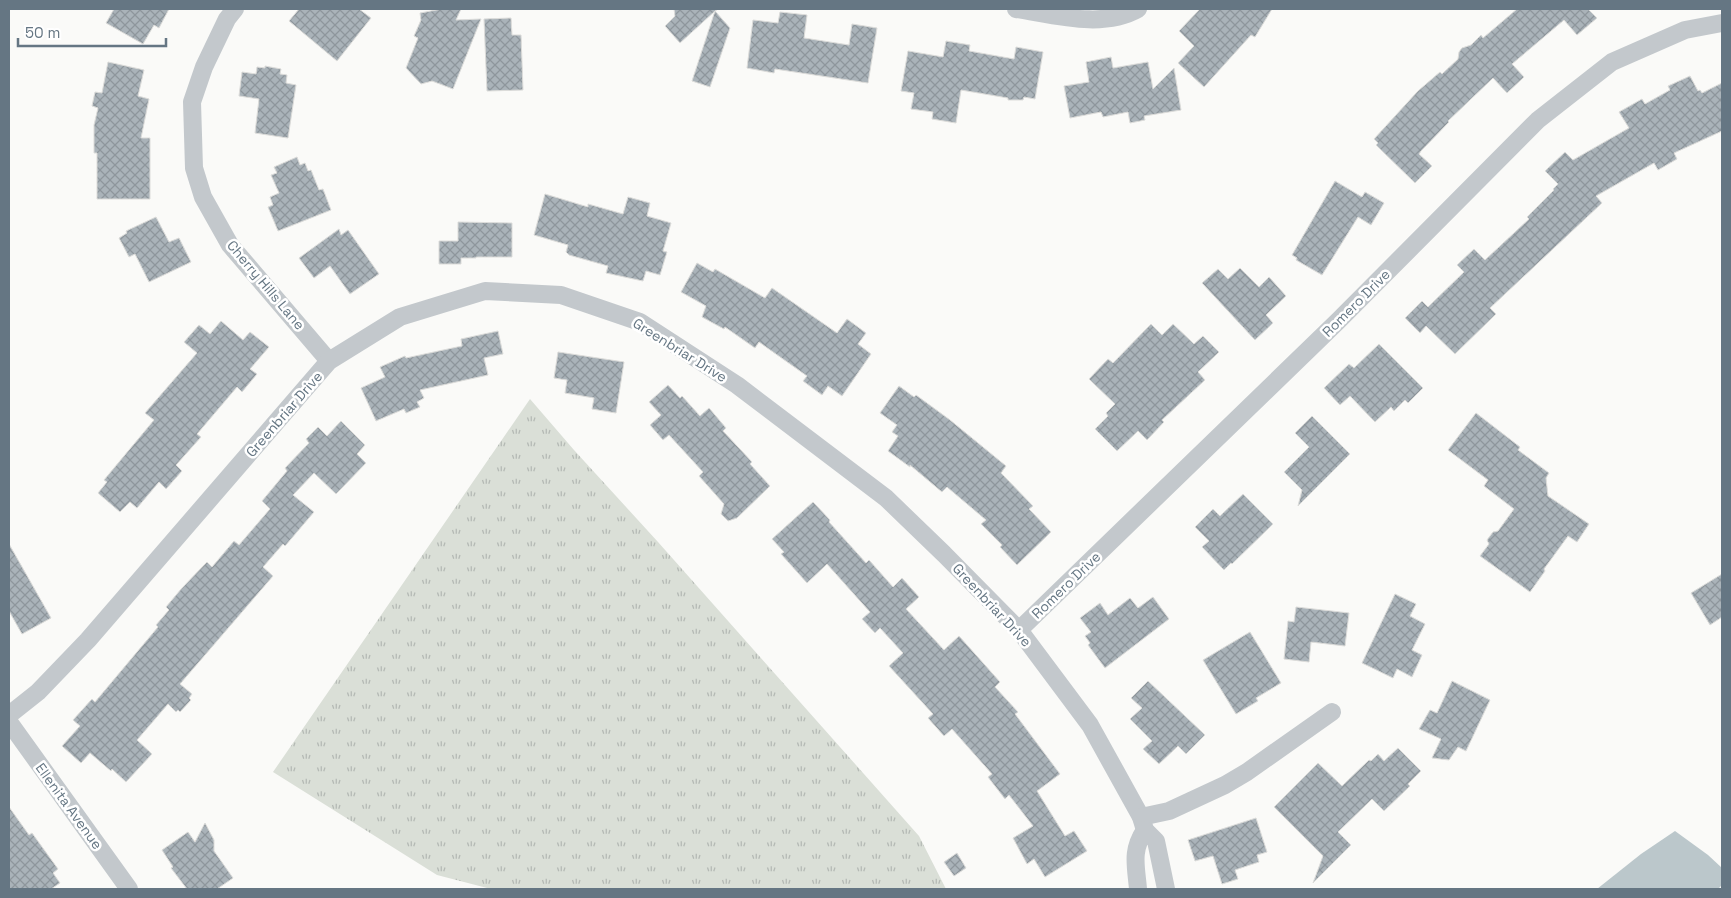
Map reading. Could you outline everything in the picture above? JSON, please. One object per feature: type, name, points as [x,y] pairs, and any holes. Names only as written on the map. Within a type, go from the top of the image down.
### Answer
[{"type":"street","name":"Cherry Hills Lane","points":[[235,9],[227,19],[204,67],[192,102],[194,168],[203,197],[230,245],[329,361]]},
{"type":"street","points":[[1016,9],[1085,20],[1128,15],[1138,9]]},
{"type":"street","name":"Romero Drive","points":[[1019,630],[1338,320],[1538,120],[1612,62],[1685,30],[1722,23]]},
{"type":"street","name":"Greenbriar Drive","points":[[9,715],[38,692],[88,640],[329,361],[400,317],[485,291],[561,295],[640,322],[737,385],[886,498],[944,554],[1019,630],[1090,725],[1143,823],[1156,841],[1166,889]]},
{"type":"street","points":[[1138,889],[1137,842],[1143,823],[1224,786],[1332,712]]},
{"type":"street","name":"Ellenita Avenue","points":[[9,722],[129,889]]},
{"type":"green space","points":[[530,399],[919,836],[946,889],[491,889],[437,875],[273,772]]},
{"type":"shaded area","points":[[1675,831],[1708,855],[1722,868],[1722,885],[1718,889],[1597,889],[1641,854]]},
{"type":"building","points":[[114,9],[169,9],[159,28],[154,25],[143,44],[106,23]]},
{"type":"building","points":[[299,9],[359,9],[371,18],[337,61],[289,21]]},
{"type":"building","points":[[442,9],[461,9],[456,20],[481,19],[453,89],[432,81],[421,84],[406,68],[418,38],[414,36],[421,20],[420,13]]},
{"type":"building","points":[[674,9],[718,9],[680,43],[665,26],[675,16]]},
{"type":"building","points":[[1200,9],[1272,9],[1255,37],[1251,35],[1204,87],[1178,63],[1194,46],[1179,31]]},
{"type":"building","points":[[1517,9],[1588,9],[1597,18],[1577,35],[1564,20],[1512,64],[1524,77],[1507,93],[1493,78],[1448,121],[1421,151],[1419,154],[1432,166],[1415,183],[1376,145],[1378,143],[1374,139],[1418,91],[1440,72],[1442,74],[1458,59],[1462,48],[1471,45],[1481,35],[1483,38]]},
{"type":"building","points":[[715,11],[730,28],[710,87],[692,81]]},
{"type":"building","points":[[780,12],[807,15],[804,38],[849,45],[852,24],[877,28],[868,83],[775,69],[774,73],[747,68],[753,20],[778,23]]},
{"type":"building","points":[[511,18],[512,35],[521,35],[523,90],[487,91],[484,19]]},
{"type":"building","points":[[946,41],[970,45],[969,51],[1014,59],[1016,47],[1043,52],[1035,99],[1024,97],[1023,100],[1008,100],[1008,98],[961,90],[956,123],[932,119],[933,112],[911,109],[914,93],[901,91],[908,51],[943,57]]},
{"type":"building","points":[[1111,57],[1113,68],[1148,62],[1153,89],[1174,68],[1181,110],[1144,116],[1145,120],[1130,123],[1128,112],[1103,117],[1101,112],[1070,118],[1064,86],[1089,82],[1086,62]]},
{"type":"building","points":[[108,62],[144,70],[138,96],[149,99],[141,138],[150,138],[150,199],[97,199],[97,153],[94,153],[94,125],[98,108],[92,106],[95,92],[102,93]]},
{"type":"building","points":[[265,66],[281,69],[280,74],[287,75],[286,83],[296,85],[288,138],[255,133],[259,99],[239,96],[242,72],[256,74],[257,67],[265,68]]},
{"type":"building","points":[[1690,76],[1698,91],[1700,90],[1702,93],[1722,83],[1722,131],[1674,153],[1677,159],[1658,170],[1654,163],[1596,196],[1602,203],[1490,308],[1496,314],[1455,354],[1426,326],[1420,333],[1405,318],[1422,301],[1428,307],[1464,272],[1457,265],[1474,249],[1485,260],[1529,219],[1527,217],[1558,184],[1545,171],[1565,152],[1573,160],[1629,128],[1619,112],[1642,99],[1645,104],[1670,90],[1668,86]]},
{"type":"building","points":[[297,157],[300,165],[305,163],[308,171],[311,170],[319,190],[323,189],[331,210],[278,231],[268,207],[273,205],[270,197],[279,193],[271,175],[277,173],[274,167]]},
{"type":"building","points":[[1335,181],[1362,197],[1365,192],[1384,203],[1371,225],[1358,217],[1322,275],[1296,260],[1297,258],[1292,255]]},
{"type":"building","points":[[545,194],[588,207],[588,204],[623,214],[628,197],[650,203],[647,216],[671,223],[663,251],[667,252],[660,275],[646,271],[643,281],[606,273],[608,266],[569,255],[566,252],[568,245],[534,235]]},
{"type":"building","points":[[156,217],[169,242],[179,238],[191,262],[149,282],[135,254],[129,257],[119,238],[127,233],[126,231]]},
{"type":"building","points":[[458,222],[512,223],[512,257],[461,258],[461,264],[439,264],[439,241],[458,241]]},
{"type":"building","points":[[339,229],[341,235],[348,230],[379,274],[350,294],[330,266],[314,278],[299,258]]},
{"type":"building","points":[[697,263],[713,272],[715,269],[765,298],[772,288],[837,333],[847,319],[866,333],[858,344],[871,354],[842,396],[828,386],[822,395],[803,381],[807,376],[759,342],[755,348],[725,327],[724,329],[702,317],[706,306],[681,292]]},
{"type":"building","points":[[1240,268],[1259,287],[1269,277],[1286,296],[1266,315],[1273,323],[1255,340],[1202,283],[1218,269],[1228,279]]},
{"type":"building","points":[[221,321],[243,340],[250,332],[269,347],[250,369],[257,374],[242,392],[237,387],[197,434],[201,437],[176,465],[182,471],[166,489],[159,482],[137,508],[130,502],[120,512],[98,493],[107,482],[104,480],[154,420],[145,413],[197,353],[184,342],[199,325],[210,334]]},
{"type":"building","points":[[1151,324],[1162,335],[1173,324],[1194,344],[1203,336],[1219,352],[1198,372],[1205,380],[1162,420],[1164,422],[1147,440],[1138,431],[1117,451],[1095,429],[1108,416],[1106,413],[1115,404],[1089,379],[1108,359],[1113,363]]},
{"type":"building","points":[[498,331],[503,354],[484,358],[488,375],[420,390],[424,398],[417,402],[420,407],[406,413],[404,409],[376,421],[361,388],[385,377],[380,367],[405,356],[406,358],[462,346],[461,339]]},
{"type":"building","points":[[1379,344],[1423,388],[1408,403],[1405,400],[1394,411],[1391,407],[1375,422],[1350,396],[1340,405],[1324,388],[1349,364],[1354,368]]},
{"type":"building","points":[[558,352],[624,362],[616,413],[592,409],[594,398],[565,393],[567,380],[554,378]]},
{"type":"building","points":[[668,385],[680,398],[682,396],[700,416],[709,408],[726,428],[723,431],[752,462],[750,464],[770,486],[737,518],[728,521],[721,514],[724,504],[699,476],[703,472],[669,435],[663,440],[650,425],[661,415],[649,402]]},
{"type":"building","points":[[899,386],[914,397],[916,395],[950,420],[1006,466],[1001,473],[1033,506],[1029,509],[1051,532],[1017,565],[1000,547],[1002,545],[981,524],[986,520],[947,487],[942,492],[910,465],[910,467],[888,451],[898,436],[892,432],[897,425],[880,413]]},
{"type":"building","points":[[1476,413],[1520,447],[1518,450],[1549,473],[1546,478],[1548,496],[1589,524],[1577,542],[1568,536],[1530,592],[1480,556],[1489,544],[1487,540],[1493,532],[1498,531],[1514,509],[1484,486],[1488,480],[1448,450]]},
{"type":"building","points":[[1312,416],[1350,454],[1298,506],[1302,490],[1284,472],[1309,447],[1295,433]]},
{"type":"building","points":[[341,421],[365,445],[357,454],[366,463],[336,494],[314,473],[293,495],[314,512],[285,546],[283,544],[263,567],[273,576],[180,684],[192,694],[189,698],[191,700],[180,712],[178,710],[176,712],[168,704],[137,740],[152,754],[126,782],[90,753],[81,763],[62,746],[80,726],[73,720],[92,699],[95,702],[158,627],[156,625],[169,610],[166,607],[182,588],[207,562],[212,567],[234,541],[239,545],[270,509],[262,501],[287,471],[285,468],[309,443],[306,439],[318,427],[327,436]]},
{"type":"building","points":[[1243,494],[1273,524],[1224,570],[1202,547],[1209,541],[1195,527],[1213,509],[1220,516]]},
{"type":"building","points":[[813,502],[866,563],[869,560],[893,587],[902,578],[919,597],[906,609],[944,650],[959,636],[1000,682],[995,687],[1018,712],[1015,714],[1060,774],[1037,791],[1065,836],[1074,831],[1087,851],[1045,877],[1034,859],[1027,864],[1013,838],[1033,826],[1009,795],[1005,799],[988,777],[992,774],[952,729],[944,736],[928,718],[933,714],[889,666],[903,653],[880,628],[875,633],[862,619],[870,612],[827,564],[807,583],[781,554],[784,552],[772,539]]},
{"type":"building","points":[[9,544],[51,618],[22,634],[9,611]]},
{"type":"building","points":[[1722,574],[1722,617],[1710,625],[1691,593]]},
{"type":"building","points":[[1395,594],[1416,604],[1410,616],[1425,624],[1412,650],[1422,655],[1412,677],[1397,669],[1393,678],[1362,663]]},
{"type":"building","points":[[1153,597],[1169,619],[1105,668],[1088,645],[1090,643],[1085,636],[1091,632],[1080,618],[1100,603],[1108,615],[1130,598],[1138,608]]},
{"type":"building","points":[[1296,607],[1349,613],[1345,646],[1311,642],[1309,662],[1284,659],[1288,621],[1294,622]]},
{"type":"building","points":[[1250,632],[1281,683],[1256,698],[1258,701],[1236,714],[1203,660]]},
{"type":"building","points":[[1148,681],[1205,735],[1186,754],[1178,746],[1159,764],[1143,749],[1152,741],[1130,719],[1142,708],[1131,698]]},
{"type":"building","points":[[1452,681],[1490,700],[1466,751],[1458,747],[1449,760],[1432,758],[1441,739],[1419,729],[1430,710],[1437,713]]},
{"type":"building","points":[[1398,748],[1421,771],[1408,784],[1410,786],[1384,811],[1372,799],[1338,832],[1351,845],[1313,883],[1323,856],[1274,807],[1318,763],[1342,786],[1369,760],[1371,761],[1378,754],[1384,761]]},
{"type":"building","points":[[9,807],[29,835],[32,833],[58,869],[53,873],[60,883],[51,889],[9,889]]},
{"type":"building","points":[[1256,818],[1267,852],[1257,855],[1259,862],[1235,870],[1238,879],[1222,884],[1213,856],[1195,861],[1188,840]]},
{"type":"building","points":[[205,823],[214,840],[214,851],[233,878],[217,889],[187,889],[171,868],[173,867],[162,850],[188,832],[195,842]]},
{"type":"building","points":[[957,853],[966,868],[954,876],[944,862]]}]
